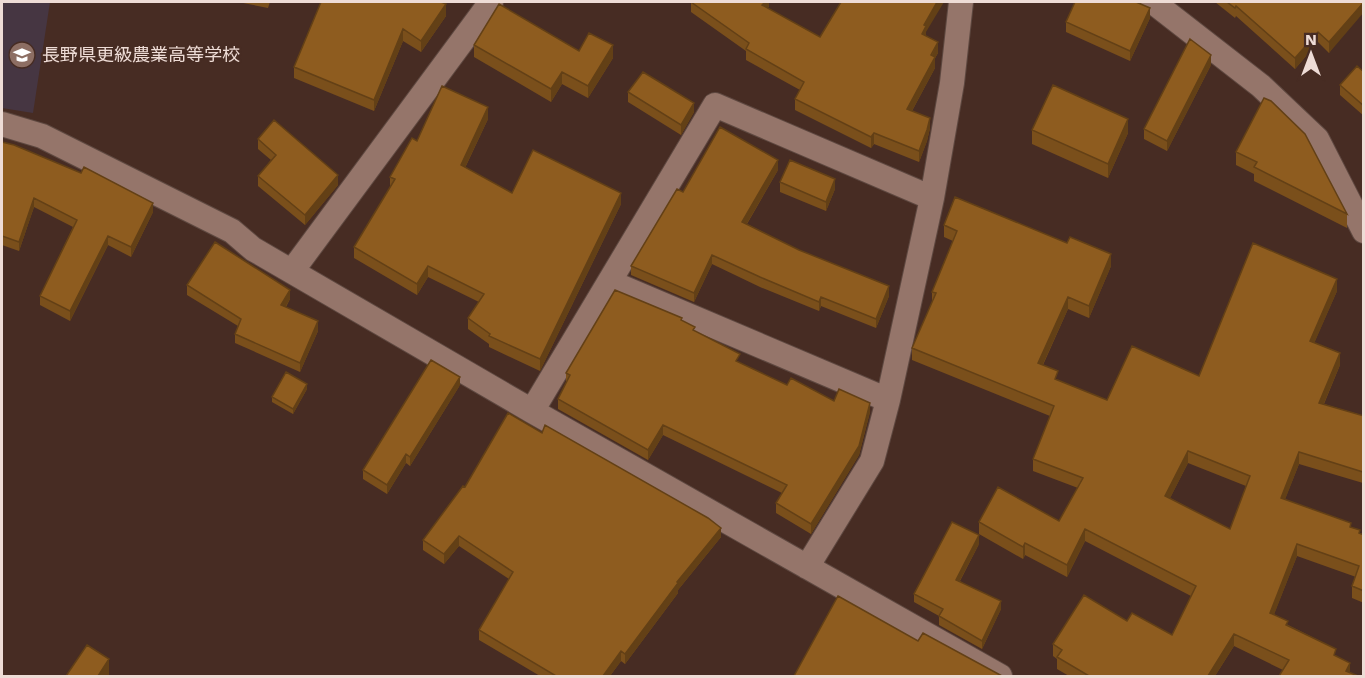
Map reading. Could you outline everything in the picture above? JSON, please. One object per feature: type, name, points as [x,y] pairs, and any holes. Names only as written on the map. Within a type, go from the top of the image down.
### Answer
[{"type":"street","points":[[292,271],[491,2]]},
{"type":"street","points":[[807,567],[872,461],[888,399],[932,198],[952,83],[961,2]]},
{"type":"street","points":[[1153,2],[1261,86],[1317,139],[1364,231]]},
{"type":"street","points":[[532,411],[715,105],[932,198]]},
{"type":"street","points":[[2,124],[42,136],[232,231],[252,249],[532,411],[1000,676]]},
{"type":"street","points":[[610,282],[888,399]]},
{"type":"shaded area","name":"長野県更級農業高等学校","points":[[2,2],[50,2],[33,113],[2,108]]},
{"type":"building","points":[[321,2],[441,2],[446,4],[421,41],[403,29],[374,100],[294,67]]},
{"type":"building","points":[[691,2],[765,2],[762,5],[820,37],[841,2],[937,2],[924,25],[926,26],[922,34],[938,42],[931,55],[935,57],[907,109],[930,118],[919,151],[874,133],[871,137],[795,99],[804,82],[746,49],[749,43]]},
{"type":"building","points":[[1075,2],[1136,2],[1150,8],[1130,51],[1066,22]]},
{"type":"building","points":[[1227,2],[1364,2],[1329,42],[1318,32],[1295,58],[1236,6],[1235,8]]},
{"type":"building","points":[[499,4],[579,51],[589,33],[613,45],[588,86],[562,72],[551,89],[474,45]]},
{"type":"building","points":[[1190,39],[1211,55],[1167,141],[1144,129]]},
{"type":"building","points":[[1357,66],[1364,72],[1364,106],[1340,85]]},
{"type":"building","points":[[643,72],[694,103],[681,125],[628,92]]},
{"type":"building","points":[[1053,85],[1128,119],[1108,164],[1032,130]]},
{"type":"building","points":[[442,86],[488,107],[461,165],[512,193],[533,150],[621,193],[540,359],[489,336],[490,334],[468,318],[484,294],[428,266],[417,284],[354,247],[395,179],[390,177],[412,138],[417,141]]},
{"type":"building","points":[[1264,98],[1271,101],[1305,134],[1347,214],[1254,167],[1257,162],[1236,152]]},
{"type":"building","points":[[274,120],[338,175],[305,215],[258,176],[276,155],[258,139]]},
{"type":"building","points":[[720,127],[778,160],[742,222],[799,250],[889,286],[876,319],[821,297],[819,302],[712,255],[694,293],[631,266],[677,189],[683,192]]},
{"type":"building","points":[[2,142],[81,173],[84,167],[153,203],[131,247],[108,236],[70,311],[40,296],[77,220],[34,198],[19,242],[2,236]]},
{"type":"building","points":[[790,160],[835,179],[826,202],[780,182]]},
{"type":"building","points":[[955,197],[1067,243],[1070,237],[1111,254],[1089,306],[1068,297],[1038,363],[1058,371],[1055,379],[1107,400],[1132,346],[1199,376],[1253,243],[1337,279],[1310,341],[1340,353],[1319,403],[1364,416],[1363,472],[1299,452],[1281,498],[1351,523],[1350,527],[1360,530],[1359,533],[1364,535],[1364,591],[1352,586],[1359,566],[1297,544],[1270,613],[1288,621],[1286,625],[1336,649],[1334,655],[1350,663],[1346,671],[1358,676],[1279,676],[1289,660],[1234,634],[1208,676],[1089,676],[1057,657],[1062,650],[1053,644],[1084,595],[1127,621],[1132,613],[1172,635],[1196,586],[1085,529],[1067,565],[1025,543],[1023,547],[979,522],[998,487],[1059,521],[1083,478],[1033,459],[1054,406],[912,348],[936,293],[932,292],[957,231],[944,225]],"holes":[[[1188,451],[1250,476],[1230,529],[1165,496]]]},
{"type":"building","points":[[215,242],[290,290],[281,305],[318,321],[300,363],[235,334],[241,319],[187,285]]},
{"type":"building","points":[[615,290],[682,318],[681,320],[695,327],[693,330],[740,354],[736,361],[787,385],[791,378],[834,401],[839,389],[870,403],[859,446],[811,524],[776,503],[787,485],[663,425],[648,450],[558,399],[570,375],[566,373]]},
{"type":"building","points":[[431,360],[460,377],[410,457],[406,454],[387,485],[363,470]]},
{"type":"building","points":[[286,372],[307,384],[293,409],[272,397]]},
{"type":"building","points":[[508,413],[542,433],[545,425],[708,518],[721,528],[677,582],[625,654],[621,651],[603,676],[556,676],[479,630],[513,572],[459,536],[444,554],[423,540],[463,486],[465,487]]},
{"type":"building","points":[[952,522],[979,535],[956,580],[1001,601],[982,641],[939,616],[943,609],[914,594]]},
{"type":"building","points":[[838,596],[918,641],[923,633],[1002,676],[794,676]]},
{"type":"building","points":[[87,645],[109,659],[98,676],[66,676]]},
{"type":"place","name":"長野県更級農業高等学校","points":[[22,55]]}]
